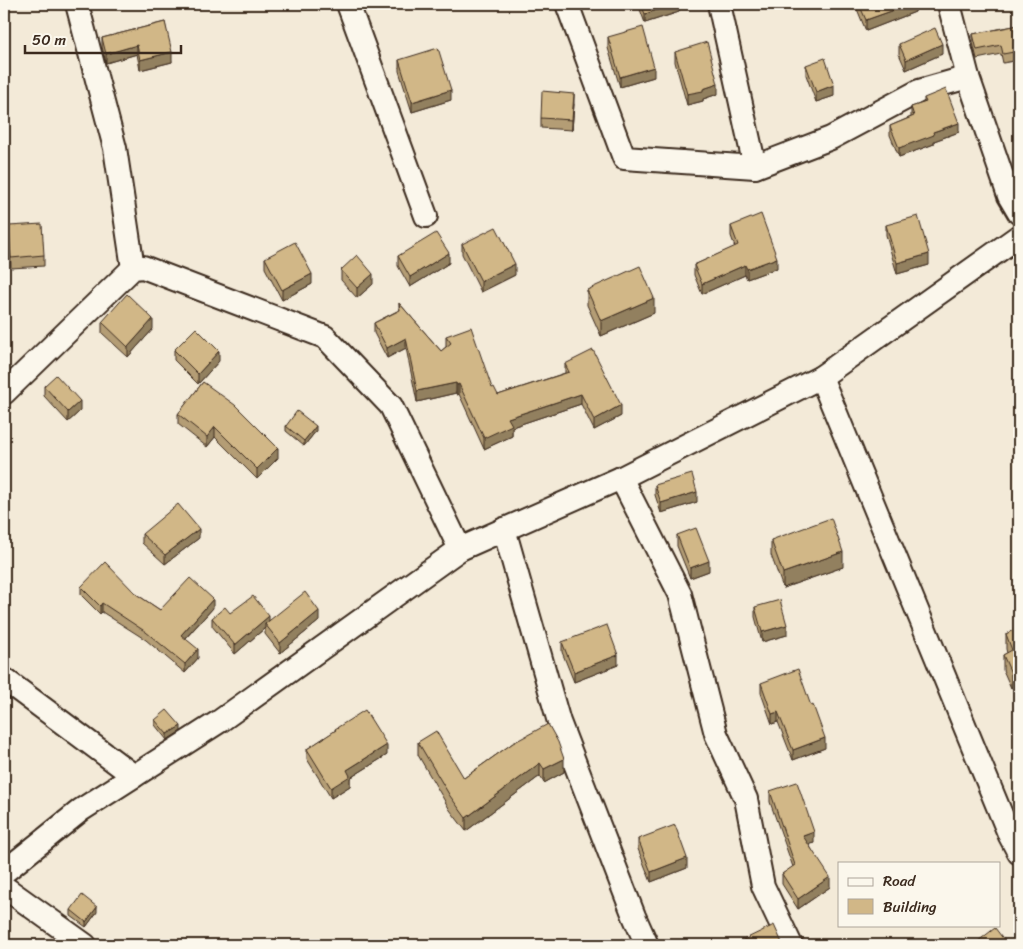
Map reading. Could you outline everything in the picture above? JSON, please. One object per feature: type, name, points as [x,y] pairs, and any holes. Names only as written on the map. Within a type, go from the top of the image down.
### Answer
[{"type":"street","points":[[77,4],[115,148],[133,268]]},
{"type":"street","points":[[348,4],[426,216]]},
{"type":"street","points":[[567,4],[624,158],[755,167],[831,138],[919,91],[968,77]]},
{"type":"street","points":[[719,4],[755,167]]},
{"type":"street","points":[[949,4],[968,77],[1009,196],[1019,213]]},
{"type":"street","points":[[4,872],[81,810],[220,721],[460,549],[621,478],[821,377],[1019,236]]},
{"type":"street","points":[[4,392],[133,268],[143,267],[325,337],[391,406],[460,549]]},
{"type":"street","points":[[821,377],[1006,827],[1019,853]]},
{"type":"street","points":[[621,478],[680,594],[716,734],[746,799],[763,886],[791,945]]},
{"type":"street","points":[[504,529],[559,722],[634,916],[648,945]]},
{"type":"street","points":[[4,679],[134,776]]},
{"type":"street","points":[[4,887],[85,945]]},
{"type":"building","points":[[641,4],[675,4],[645,14]]},
{"type":"building","points":[[859,4],[911,4],[866,20]]},
{"type":"building","points":[[165,22],[172,52],[140,60],[137,45],[106,54],[102,38]]},
{"type":"building","points":[[1019,25],[1019,51],[1003,54],[1001,45],[977,50],[973,34]]},
{"type":"building","points":[[643,27],[654,67],[620,77],[608,37]]},
{"type":"building","points":[[935,28],[942,44],[906,60],[899,44]]},
{"type":"building","points":[[707,42],[718,84],[703,89],[703,91],[687,94],[675,52]]},
{"type":"building","points":[[438,48],[451,90],[412,102],[399,60]]},
{"type":"building","points":[[825,58],[834,85],[816,92],[806,65]]},
{"type":"building","points":[[946,89],[959,123],[933,132],[934,135],[899,148],[890,126],[914,116],[911,107],[926,102],[924,98]]},
{"type":"building","points":[[542,91],[574,94],[572,120],[541,118]]},
{"type":"building","points":[[761,214],[777,258],[747,269],[745,265],[702,284],[694,265],[738,245],[731,226]]},
{"type":"building","points":[[918,216],[929,254],[897,263],[886,225]]},
{"type":"building","points":[[42,224],[44,255],[11,258],[9,226]]},
{"type":"building","points":[[496,227],[515,264],[481,281],[462,244]]},
{"type":"building","points":[[436,233],[449,253],[410,277],[398,256]]},
{"type":"building","points":[[295,242],[312,274],[282,290],[265,258]]},
{"type":"building","points":[[357,255],[373,274],[357,288],[341,270]]},
{"type":"building","points":[[640,266],[654,298],[601,321],[587,290]]},
{"type":"building","points":[[127,294],[153,319],[128,347],[102,322]]},
{"type":"building","points":[[399,303],[441,351],[451,343],[446,336],[471,327],[492,388],[494,387],[498,395],[569,372],[565,364],[593,350],[621,405],[594,420],[581,394],[508,418],[512,425],[484,438],[459,384],[417,391],[406,338],[387,348],[374,323],[400,310]]},
{"type":"building","points":[[196,328],[219,351],[198,374],[174,350]]},
{"type":"building","points":[[56,375],[80,401],[68,412],[44,386]]},
{"type":"building","points":[[203,382],[235,405],[278,448],[257,469],[215,427],[207,437],[178,414]]},
{"type":"building","points":[[297,411],[316,426],[304,441],[286,426]]},
{"type":"building","points":[[692,474],[697,492],[661,503],[655,485]]},
{"type":"building","points":[[178,504],[199,529],[165,555],[142,534]]},
{"type":"building","points":[[831,518],[843,552],[783,573],[771,540]]},
{"type":"building","points":[[696,528],[709,561],[690,568],[677,535]]},
{"type":"building","points":[[105,562],[136,594],[160,610],[190,578],[213,599],[181,635],[198,649],[185,664],[146,632],[102,603],[100,606],[81,587]]},
{"type":"building","points":[[305,592],[319,611],[280,643],[265,624]]},
{"type":"building","points":[[253,596],[269,616],[235,645],[212,618],[225,607],[230,613]]},
{"type":"building","points":[[780,600],[787,625],[762,632],[755,607]]},
{"type":"building","points":[[607,625],[618,655],[574,672],[562,642]]},
{"type":"building","points":[[1019,627],[1019,669],[1011,673],[1003,655],[1012,650],[1006,634]]},
{"type":"building","points":[[798,669],[825,738],[793,750],[778,712],[772,714],[761,683]]},
{"type":"building","points":[[167,710],[181,726],[167,734],[155,720]]},
{"type":"building","points":[[365,710],[387,745],[347,770],[350,776],[331,788],[307,749]]},
{"type":"building","points":[[548,724],[558,742],[564,759],[544,769],[540,763],[466,818],[450,796],[418,742],[436,731],[464,778],[513,743]]},
{"type":"building","points":[[797,782],[814,832],[803,836],[830,877],[798,899],[782,874],[795,865],[770,791]]},
{"type":"building","points":[[675,825],[687,858],[651,872],[638,839]]},
{"type":"building","points":[[82,895],[97,907],[86,922],[71,910]]},
{"type":"building","points":[[774,925],[783,945],[733,945]]},
{"type":"building","points":[[995,928],[1008,945],[973,945]]},
{"type":"building","points":[[623,939],[626,945],[610,945]]}]
